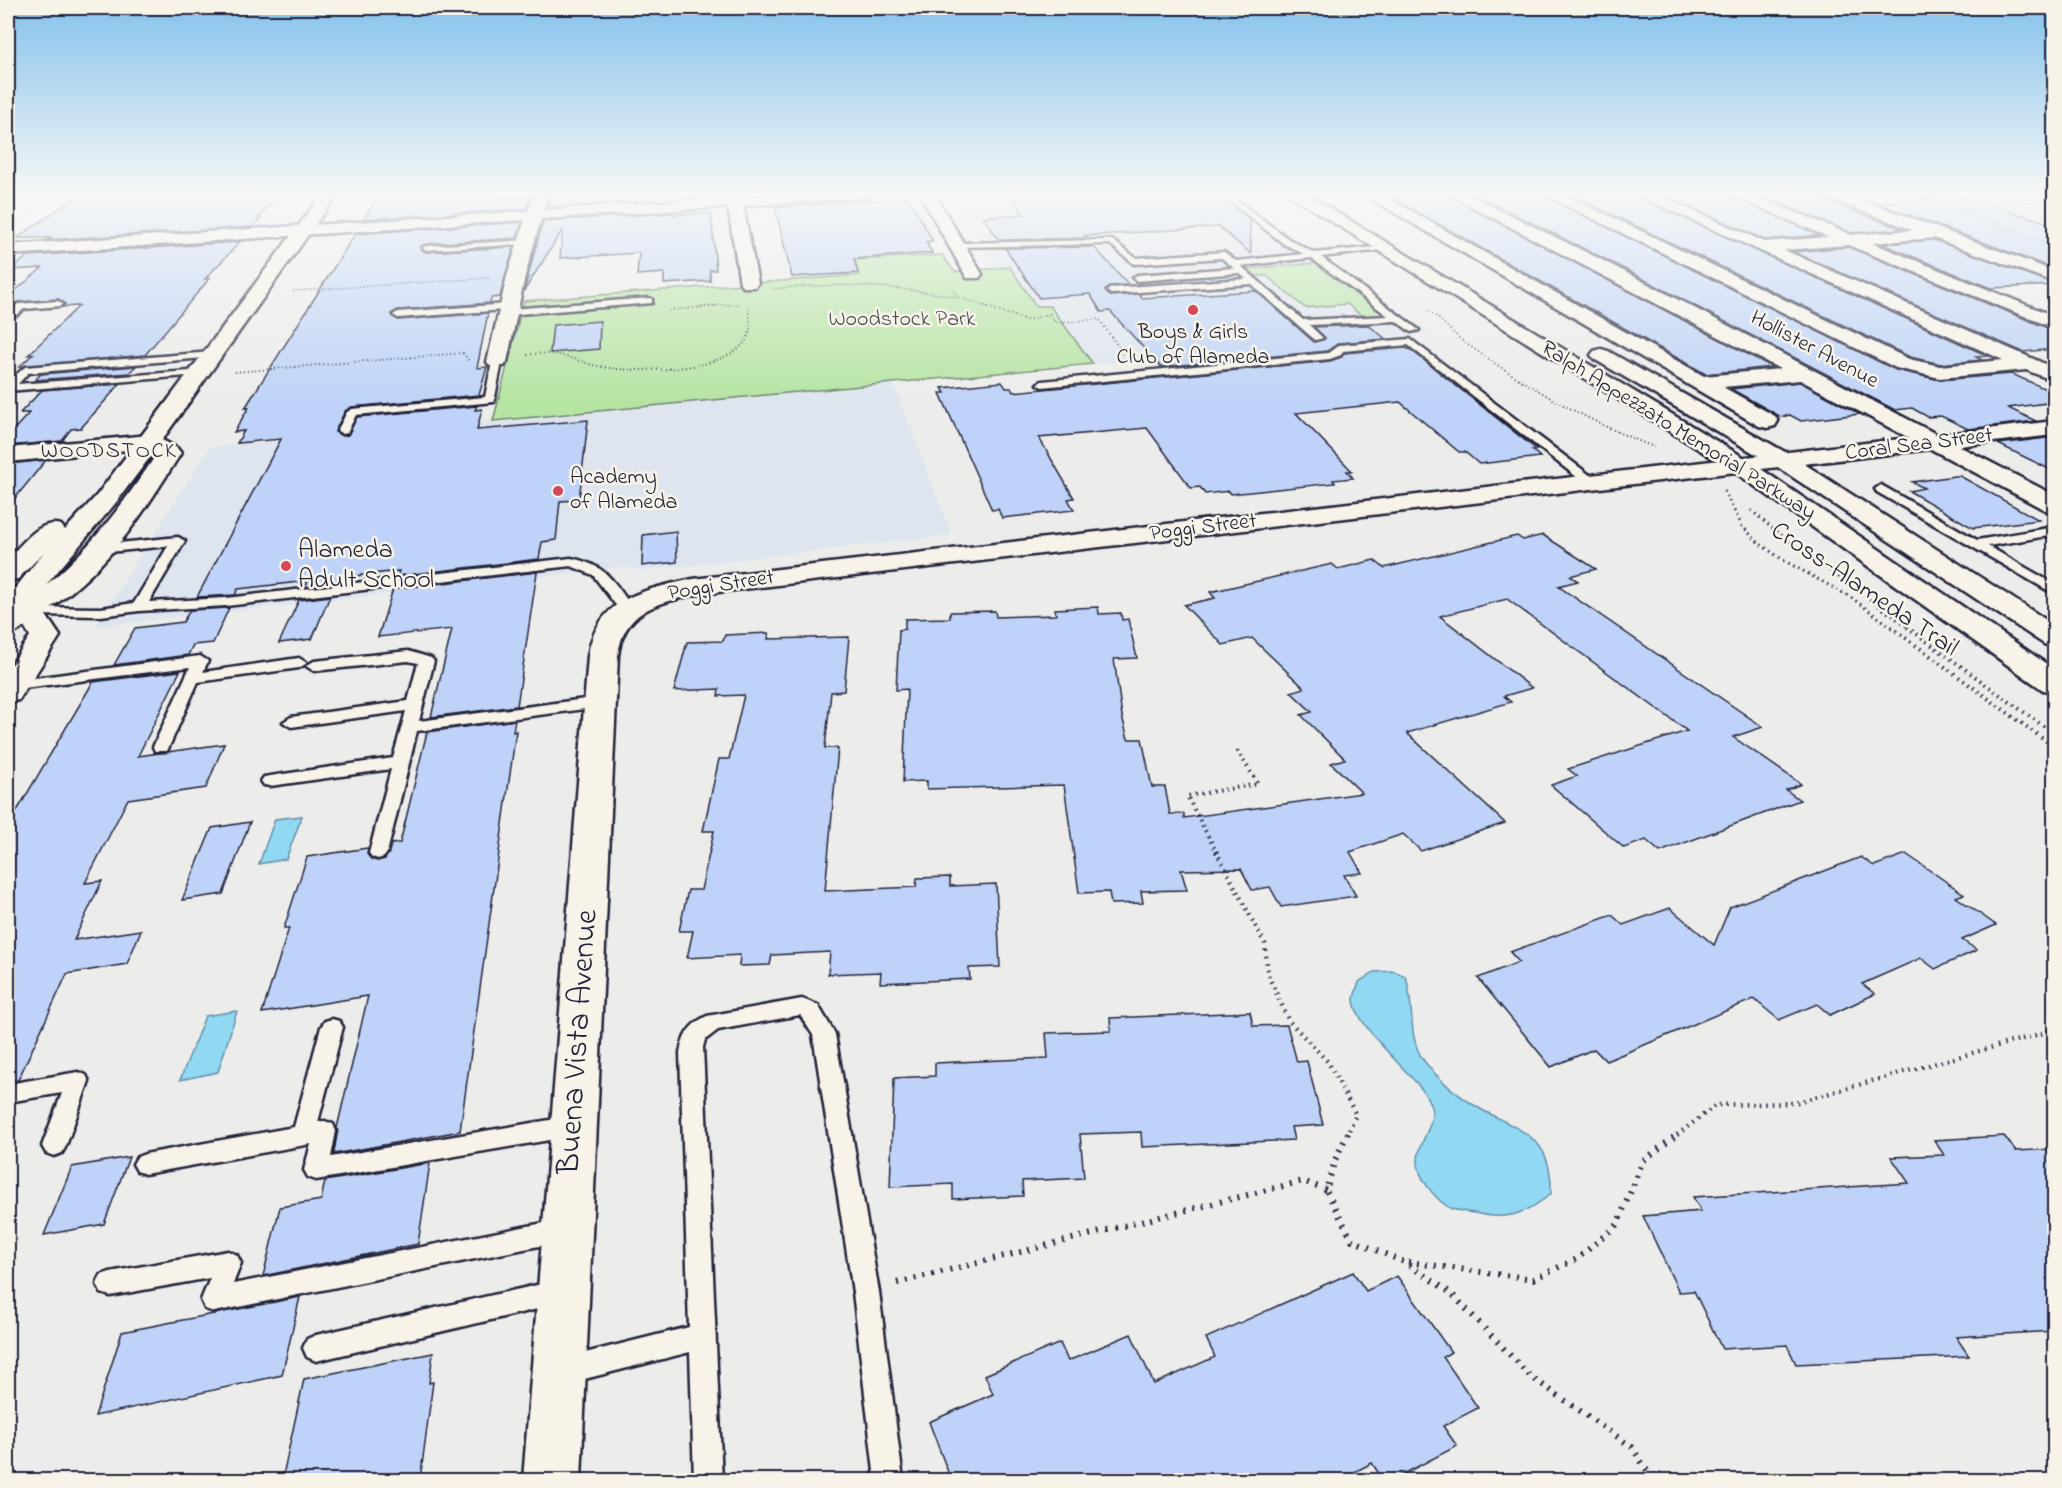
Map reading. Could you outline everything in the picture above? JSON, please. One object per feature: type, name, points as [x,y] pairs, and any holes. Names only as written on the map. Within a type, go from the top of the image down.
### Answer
[{"type":"street","points":[[18,618],[23,596],[92,517],[150,442],[279,262]]},
{"type":"street","points":[[498,358],[520,262]]},
{"type":"street","points":[[746,262],[751,287]]},
{"type":"street","points":[[966,262],[970,269]]},
{"type":"street","name":"Ralph Appezzato Memorial Parkway","points":[[1405,262],[2055,683]]},
{"type":"street","points":[[1441,262],[1483,287]]},
{"type":"street","points":[[1490,262],[1767,420]]},
{"type":"street","points":[[1560,265],[1600,262]]},
{"type":"street","points":[[1692,262],[1903,364],[1940,372],[2029,364]]},
{"type":"street","points":[[1796,262],[2055,375]]},
{"type":"street","points":[[1906,262],[2055,322]]},
{"type":"street","points":[[2015,262],[2055,277]]},
{"type":"street","name":"Hollister Avenue","points":[[1594,263],[2055,505]]},
{"type":"street","points":[[1504,270],[1527,268]]},
{"type":"street","name":"Ralph Appezzato Memorial Parkway","points":[[1585,346],[1784,461],[2055,638]]},
{"type":"street","points":[[1701,383],[1806,373]]},
{"type":"street","name":"Coral Sea Street","points":[[1784,461],[2055,428]]},
{"type":"street","points":[[8,573],[64,518],[117,455],[150,442]]},
{"type":"street","points":[[8,455],[150,442],[169,453],[133,507],[100,549],[70,578],[18,618]]},
{"type":"street","name":"Poggi Street","points":[[626,609],[658,596],[693,587],[1591,482],[1730,473],[1784,461]]},
{"type":"street","name":"Buena Vista Avenue","points":[[552,1480],[603,656],[608,632],[626,609]]},
{"type":"street","points":[[10,689],[45,636],[18,618]]},
{"type":"lane","points":[[1233,262],[1318,338]]},
{"type":"lane","points":[[1131,278],[1266,262]]},
{"type":"lane","points":[[1322,262],[1414,330]]},
{"type":"lane","points":[[1111,291],[1254,281]]},
{"type":"lane","points":[[398,315],[649,302]]},
{"type":"lane","points":[[8,313],[14,313],[21,306],[58,304]]},
{"type":"lane","points":[[1302,323],[1398,318]]},
{"type":"lane","points":[[1042,384],[1330,356],[1337,353],[1339,348],[1410,342],[1591,482]]},
{"type":"lane","points":[[8,388],[25,370],[212,355]]},
{"type":"lane","points":[[343,431],[352,412],[490,400],[498,358]]},
{"type":"lane","points":[[8,388],[199,373]]},
{"type":"lane","points":[[1881,489],[2055,590]]},
{"type":"lane","points":[[1975,544],[2055,531]]},
{"type":"lane","points":[[100,549],[178,541],[139,607]]},
{"type":"lane","points":[[18,618],[226,602],[571,562],[589,564],[599,572],[626,609]]},
{"type":"lane","points":[[193,678],[306,665],[408,657],[426,661],[378,853]]},
{"type":"lane","points":[[10,689],[200,661],[161,747]]},
{"type":"lane","points":[[409,727],[600,702]]},
{"type":"lane","points":[[291,722],[415,705]]},
{"type":"lane","points":[[270,781],[400,762]]},
{"type":"lane","points":[[708,1480],[691,1053],[693,1039],[700,1028],[714,1022],[802,1007],[811,1011],[824,1034],[866,1292],[889,1480]]},
{"type":"lane","points":[[303,1135],[332,1027]]},
{"type":"lane","points":[[8,1093],[78,1081],[54,1146]]},
{"type":"lane","points":[[145,1164],[325,1131],[316,1170],[574,1126]]},
{"type":"lane","points":[[110,1284],[228,1263],[214,1300],[567,1229]]},
{"type":"lane","points":[[316,1348],[563,1292]]},
{"type":"lane","points":[[558,1373],[703,1336]]},
{"type":"path","points":[[957,297],[948,277],[970,269]]},
{"type":"path","points":[[256,294],[516,276]]},
{"type":"path","points":[[463,353],[470,361],[529,354],[574,357],[602,367],[638,371],[684,367],[710,361],[738,348],[747,338],[751,287],[854,285],[916,289],[957,297],[1028,320],[1049,314],[1056,323],[1099,319],[1125,356]]},
{"type":"path","points":[[1427,309],[1461,340],[1533,387],[1594,423],[1662,449]]},
{"type":"path","points":[[199,373],[463,353],[498,358]]},
{"type":"path","name":"Cross-Alameda Trail","points":[[1730,473],[1742,526],[1760,544],[1783,560],[1852,598],[2055,747]]},
{"type":"path","name":"Cross-Alameda Trail","points":[[1747,504],[1774,530],[2055,734]]},
{"type":"path","points":[[1235,747],[1258,784],[1187,796],[1265,944],[1268,975],[1289,1021],[1328,1062],[1356,1115],[1335,1160],[1326,1190]]},
{"type":"path","points":[[1404,1262],[1533,1279],[1577,1259],[1617,1225],[1644,1161],[1716,1105],[1794,1103],[2055,1030]]},
{"type":"path","points":[[866,1292],[1303,1181],[1326,1190],[1352,1240],[1404,1262],[1451,1293],[1530,1376],[1632,1447],[1653,1480]]},
{"type":"shaded area","points":[[991,262],[1331,262],[1430,333],[1093,364],[1050,306],[1036,306],[1010,267],[995,268]]},
{"type":"shaded area","name":"Academy of Alameda","points":[[893,383],[952,535],[641,571],[626,567],[95,627],[210,447]]},
{"type":"green space","name":"Woodstock Park","points":[[856,262],[948,262],[955,272],[1010,267],[1036,306],[1050,306],[1093,364],[493,421],[524,301],[859,275]]},
{"type":"green space","points":[[1318,263],[1387,315],[1363,317],[1347,304],[1305,308],[1267,276],[1256,276],[1247,269]]},
{"type":"water","points":[[302,816],[286,859],[259,864],[275,819]]},
{"type":"water","points":[[1394,971],[1405,976],[1407,981],[1413,1031],[1422,1058],[1440,1079],[1462,1097],[1531,1137],[1540,1147],[1550,1174],[1551,1194],[1533,1207],[1507,1216],[1458,1210],[1443,1203],[1423,1179],[1418,1158],[1432,1118],[1429,1101],[1423,1091],[1363,1022],[1354,1000],[1359,982],[1374,972]]},
{"type":"water","points":[[237,1011],[218,1072],[180,1080],[205,1016]]},
{"type":"building","points":[[20,262],[221,262],[145,355],[19,367],[33,354],[28,355],[79,306],[63,307],[65,304],[58,299],[18,302],[8,308],[8,297],[42,268],[11,270]]},
{"type":"building","points":[[337,262],[510,262],[500,297],[491,298],[490,303],[398,310],[391,314],[398,320],[488,313],[477,368],[487,367],[479,395],[352,407],[345,411],[335,432],[342,436],[348,435],[357,417],[477,406],[475,410],[482,409],[477,430],[588,420],[579,500],[560,501],[556,540],[542,542],[539,559],[397,576],[399,571],[338,578],[336,583],[305,587],[308,581],[238,589],[235,595],[197,597],[281,439],[237,443],[244,431],[234,432],[249,407],[245,408]]},
{"type":"building","points":[[532,262],[542,262],[524,291]]},
{"type":"building","points":[[638,262],[715,262],[716,270],[710,270],[710,281],[664,284],[664,273],[637,275]]},
{"type":"building","points":[[788,262],[855,262],[858,273],[792,277]]},
{"type":"building","points":[[1015,262],[1108,262],[1129,285],[1110,286],[1105,291],[1110,296],[1139,294],[1142,298],[1256,291],[1314,342],[1325,338],[1314,327],[1368,325],[1386,339],[1339,343],[1327,351],[1161,367],[1110,311],[1101,312],[1090,294],[1039,298]]},
{"type":"building","points":[[1507,262],[1575,262],[1772,367],[1706,374]]},
{"type":"building","points":[[1611,262],[1679,262],[1896,370],[1940,380],[2012,374],[2055,393],[2055,402],[2008,408],[2036,421],[1968,429],[1941,416],[1928,417],[1912,408],[1895,410]]},
{"type":"building","points":[[1712,262],[1783,262],[1988,356],[1976,357],[1982,360],[1940,364],[1910,357]]},
{"type":"building","points":[[1817,262],[1886,262],[2055,331],[2055,349],[2023,352]]},
{"type":"building","points":[[1928,262],[1996,262],[2055,284],[1991,288]]},
{"type":"building","points":[[2037,262],[2055,262],[2055,269]]},
{"type":"building","points":[[600,321],[599,349],[550,353],[553,325]]},
{"type":"building","points":[[1405,348],[1411,350],[1537,450],[1532,450],[1540,457],[1479,464],[1465,452],[1459,452],[1400,402],[1296,413],[1352,471],[1347,471],[1353,478],[1333,480],[1335,483],[1231,494],[1229,491],[1205,494],[1200,487],[1191,488],[1147,428],[1039,438],[1074,498],[1068,499],[1074,510],[1002,518],[998,509],[992,510],[940,393],[945,393],[942,388],[1002,382],[1013,392],[1330,361],[1342,357],[1344,353]]},
{"type":"building","points":[[136,366],[129,373],[35,380],[41,374]]},
{"type":"building","points":[[1800,382],[1860,414],[1801,421],[1790,415],[1781,417],[1731,389]]},
{"type":"building","points":[[120,384],[81,428],[71,429],[62,441],[8,446],[8,436],[29,413],[20,413],[42,390]]},
{"type":"building","points":[[2054,437],[2055,472],[1998,444]]},
{"type":"building","points":[[46,460],[8,507],[8,464]]},
{"type":"building","points":[[1960,476],[2039,520],[1973,528],[1909,491],[1924,488],[1912,482]]},
{"type":"building","points":[[676,531],[677,562],[642,566],[643,535]]},
{"type":"building","points":[[1543,535],[1596,569],[1570,576],[1578,581],[1558,586],[1763,727],[1733,737],[1801,784],[1786,790],[1800,800],[1660,852],[1646,840],[1624,848],[1551,785],[1577,776],[1568,769],[1687,731],[1507,599],[1440,616],[1532,688],[1504,696],[1511,702],[1407,733],[1505,823],[1421,851],[1403,834],[1350,852],[1362,873],[1344,875],[1356,896],[1281,907],[1270,887],[1252,890],[1241,869],[1181,870],[1187,890],[1141,891],[1143,903],[1111,904],[1109,892],[1079,893],[1064,785],[927,789],[927,781],[903,782],[907,689],[896,690],[899,630],[905,629],[905,619],[950,618],[950,612],[995,611],[996,617],[1056,615],[1055,609],[1098,607],[1099,614],[1121,613],[1122,620],[1128,619],[1137,658],[1114,659],[1122,716],[1128,739],[1142,739],[1152,787],[1165,787],[1170,814],[1184,814],[1184,818],[1362,793],[1331,763],[1345,759],[1301,715],[1312,712],[1291,692],[1304,688],[1252,638],[1223,645],[1184,605],[1215,598],[1210,592],[1332,564],[1338,569],[1374,560],[1384,568],[1517,536],[1523,540]]},
{"type":"building","points":[[537,572],[517,706],[431,717],[452,629],[378,637],[393,589]]},
{"type":"building","points":[[330,596],[312,639],[279,643],[299,600]]},
{"type":"building","points":[[229,608],[213,643],[193,645],[188,655],[114,665],[135,628],[183,622],[190,610]]},
{"type":"building","points":[[769,633],[768,639],[849,637],[844,691],[831,692],[825,748],[838,748],[825,891],[916,887],[917,878],[950,877],[950,886],[996,884],[1000,967],[969,968],[970,979],[880,983],[881,972],[828,974],[830,952],[772,955],[770,965],[739,966],[740,955],[687,958],[693,931],[679,931],[688,890],[701,890],[714,831],[703,831],[719,759],[729,759],[744,695],[718,696],[719,689],[674,691],[687,642],[723,641],[725,635]]},
{"type":"building","points":[[180,671],[138,756],[224,744],[206,788],[128,799],[85,883],[102,881],[74,940],[141,930],[127,964],[67,974],[18,1080],[8,1082],[8,826],[93,682]]},
{"type":"building","points":[[515,720],[513,732],[516,731],[460,1131],[334,1154],[337,1128],[368,996],[262,1013],[289,928],[284,928],[307,857],[368,848],[367,854],[371,859],[377,861],[385,859],[391,844],[400,843],[427,732]]},
{"type":"building","points":[[250,822],[223,894],[182,900],[212,828]]},
{"type":"building","points":[[1906,854],[1964,894],[1956,897],[1996,925],[1962,940],[1977,950],[1935,969],[1921,958],[1862,984],[1875,994],[1830,1015],[1817,1004],[1779,1020],[1754,999],[1606,1061],[1594,1049],[1551,1067],[1478,978],[1519,962],[1510,952],[1612,915],[1623,925],[1670,908],[1714,945],[1730,907],[1861,857],[1874,866]]},
{"type":"building","points":[[1250,1012],[1253,1026],[1287,1025],[1297,1062],[1307,1061],[1323,1125],[1291,1127],[1294,1140],[1142,1147],[1141,1132],[1080,1134],[1084,1178],[1022,1181],[1023,1196],[953,1199],[953,1184],[890,1187],[894,1078],[935,1076],[935,1063],[1048,1058],[1046,1033],[1111,1031],[1110,1018]]},
{"type":"building","points":[[2004,1136],[2016,1151],[2055,1149],[2055,1331],[1956,1337],[1969,1356],[1796,1364],[1787,1345],[1722,1349],[1694,1291],[1679,1292],[1643,1216],[1701,1211],[1693,1197],[1909,1183],[1891,1157],[1944,1155],[1934,1140]]},
{"type":"building","points":[[129,1157],[104,1224],[44,1235],[72,1167]]},
{"type":"building","points":[[430,1163],[418,1244],[263,1276],[280,1207],[321,1200],[325,1181]]},
{"type":"building","points":[[1353,1272],[1366,1291],[1397,1276],[1451,1352],[1443,1357],[1478,1408],[1443,1426],[1457,1446],[1392,1480],[1383,1480],[1372,1463],[1339,1480],[951,1480],[929,1422],[993,1394],[985,1375],[1060,1343],[1068,1361],[1131,1334],[1154,1384],[1215,1357],[1206,1338]]},
{"type":"building","points":[[300,1297],[282,1375],[95,1416],[122,1332]]},
{"type":"building","points":[[433,1353],[429,1383],[433,1382],[420,1480],[282,1480],[304,1379]]},
{"type":"place","name":"Boys & Girls Club of Alameda","points":[[1193,310]]},
{"type":"place","name":"Academy of Alameda","points":[[558,491]]},
{"type":"place","name":"Alameda Adult School","points":[[286,566]]},
{"type":"district","name":"WOODSTOCK","points":[[109,452]]}]
